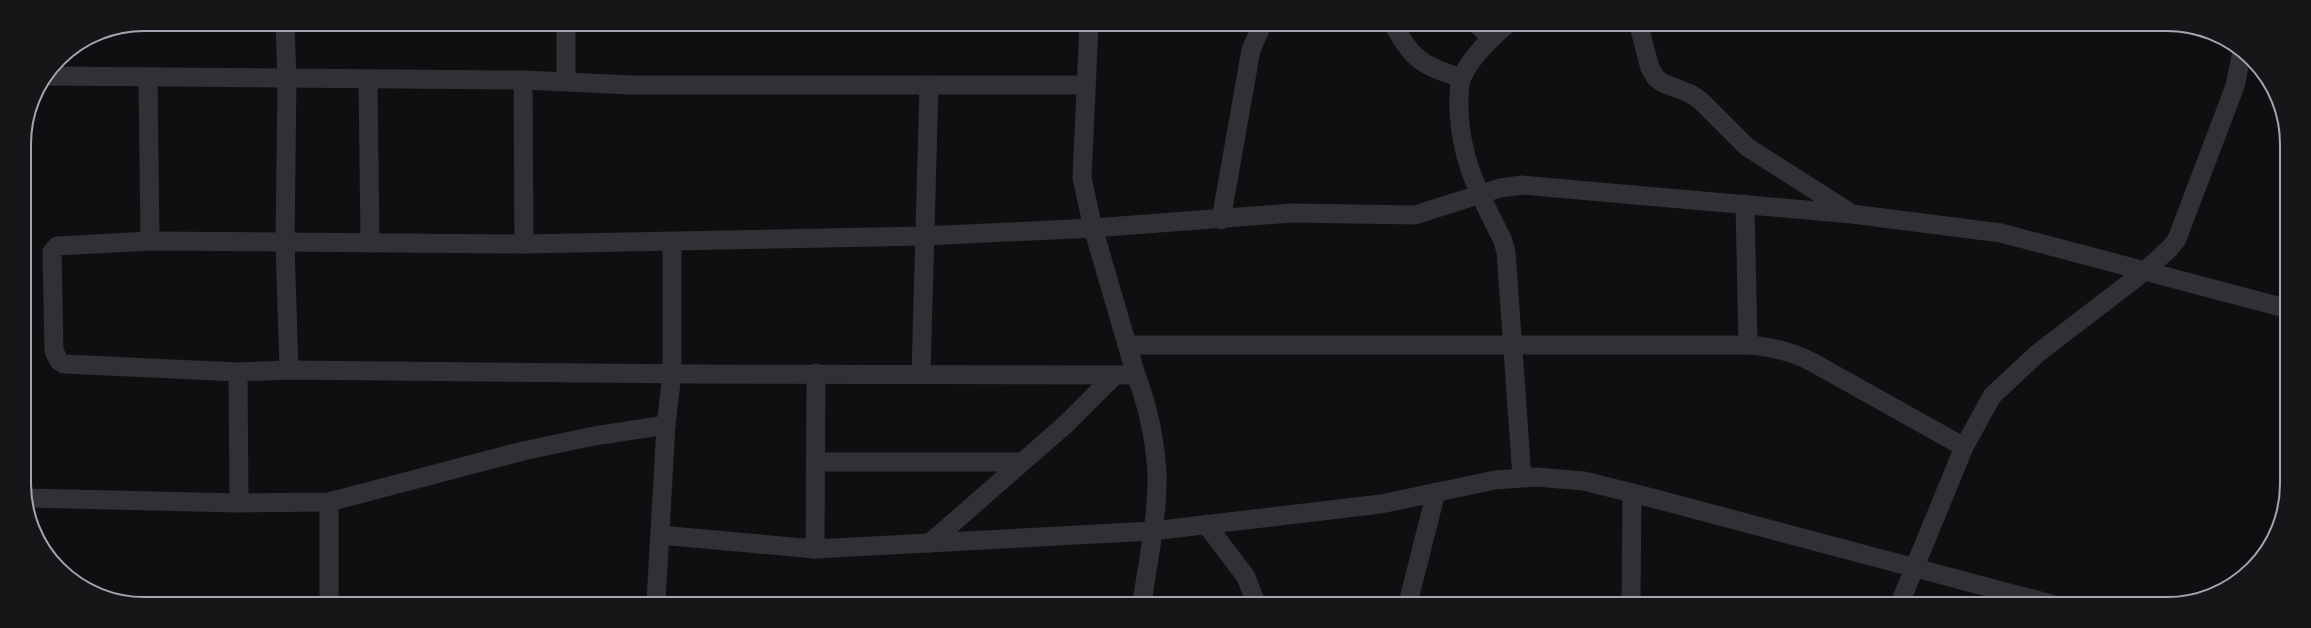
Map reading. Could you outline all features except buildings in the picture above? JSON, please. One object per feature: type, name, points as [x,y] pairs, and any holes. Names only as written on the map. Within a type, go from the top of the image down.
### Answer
[{"type":"street","points":[[285,31],[287,79],[285,244],[289,370]]},
{"type":"street","points":[[566,31],[566,82]]},
{"type":"street","points":[[1089,31],[1082,178],[1093,228],[1136,375],[1144,395],[1157,474],[1152,531],[1143,597]]},
{"type":"street","points":[[1221,220],[1251,50],[1259,31]]},
{"type":"street","points":[[1398,31],[1412,54],[1424,64],[1462,78]]},
{"type":"street","points":[[1491,31],[1462,78],[1459,100],[1462,147],[1467,164],[1503,241],[1506,252],[1522,477]]},
{"type":"street","points":[[1640,31],[1650,68],[1656,78],[1663,84],[1696,97],[1747,146],[1852,214]]},
{"type":"street","points":[[1903,597],[1964,447],[1992,396],[2011,376],[2083,317],[2145,271],[2170,248],[2180,231],[2235,86],[2241,58]]},
{"type":"street","points":[[54,76],[523,80],[631,85],[1085,85]]},
{"type":"street","points":[[148,78],[150,242]]},
{"type":"street","points":[[368,79],[370,243]]},
{"type":"street","points":[[523,80],[524,244]]},
{"type":"street","points":[[922,374],[924,236],[929,85]]},
{"type":"street","points":[[1136,375],[816,373],[672,374],[289,370],[238,372],[64,364],[56,357],[51,262],[54,248],[150,242],[285,244],[672,243],[924,236],[1093,228],[1221,220],[1292,213],[1415,215],[1480,193],[1500,188],[1540,186],[1852,214],[2000,233],[2280,307]]},
{"type":"street","points":[[1745,204],[1748,346]]},
{"type":"street","points":[[656,597],[666,425],[672,374],[672,243]]},
{"type":"street","points":[[1128,345],[1775,347],[1792,352],[1964,447]]},
{"type":"street","points":[[238,372],[239,503]]},
{"type":"street","points":[[815,549],[816,373]]},
{"type":"street","points":[[930,543],[1083,408],[1114,374]]},
{"type":"street","points":[[32,498],[239,503],[329,502],[523,451],[594,436],[666,425]]},
{"type":"street","points":[[816,462],[1020,462]]},
{"type":"street","points":[[660,535],[815,549],[1152,531],[1366,506],[1522,477],[1584,481],[2024,597]]},
{"type":"street","points":[[1410,597],[1436,492]]},
{"type":"street","points":[[1631,597],[1632,493]]},
{"type":"street","points":[[329,502],[329,597]]},
{"type":"street","points":[[1206,524],[1246,577],[1254,597]]}]
